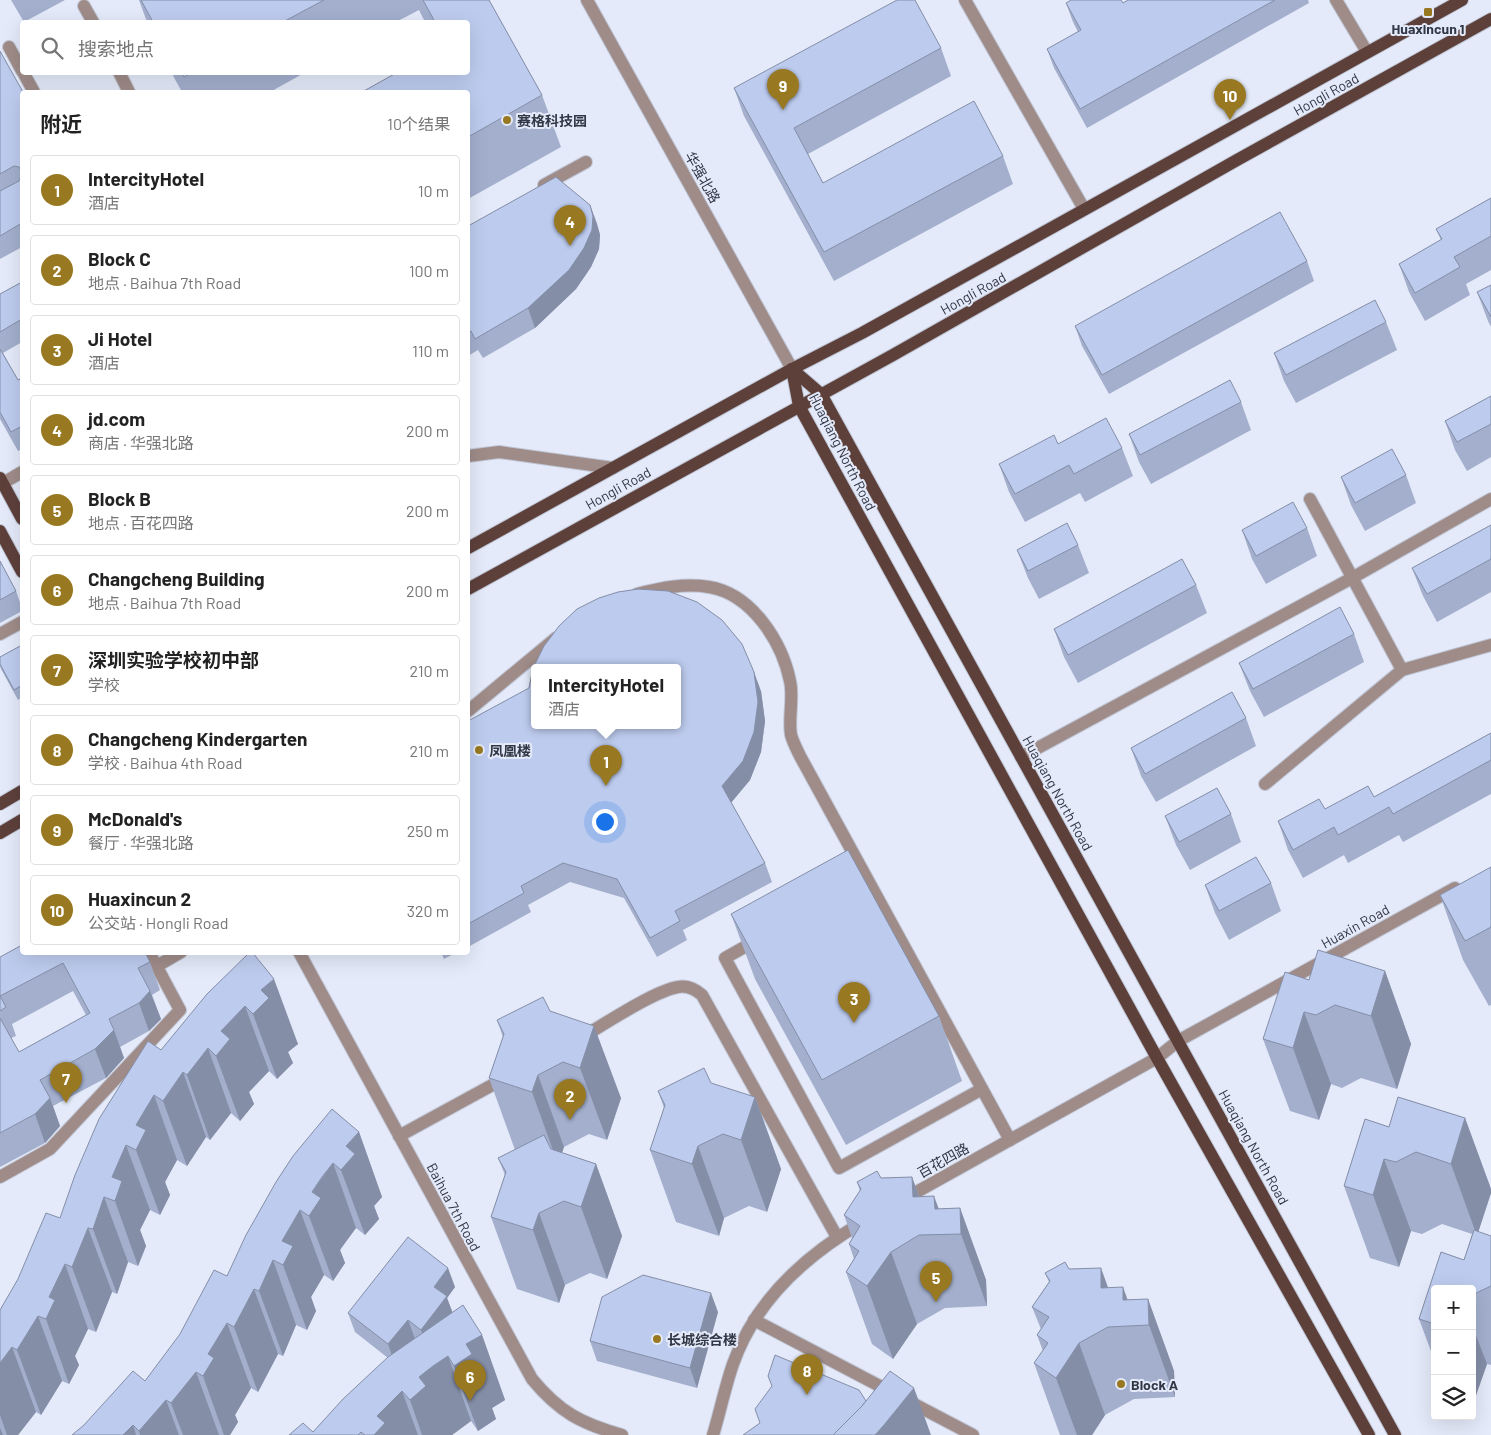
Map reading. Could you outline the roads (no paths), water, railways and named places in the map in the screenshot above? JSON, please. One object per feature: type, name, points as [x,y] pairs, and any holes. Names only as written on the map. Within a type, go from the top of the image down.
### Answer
[{"type":"main road","name":"Hongli Road","points":[[470,547],[792,369],[862,333],[1462,0]]},
{"type":"main road","name":"Hongli Road","points":[[470,588],[1491,20]]},
{"type":"main road","name":"Huaqiang North Road","points":[[792,369],[821,394],[1395,1435]]},
{"type":"main road","name":"Huaqiang North Road","points":[[792,369],[799,406],[1157,1058],[1368,1435]]},
{"type":"main road","points":[[1,480],[20,514]]},
{"type":"main road","points":[[0,531],[20,568]]},
{"type":"main road","points":[[0,804],[20,792]]},
{"type":"main road","points":[[0,833],[20,821]]},
{"type":"street","name":"华强北路","points":[[587,0],[792,369]]},
{"type":"street","points":[[965,0],[1084,209]]},
{"type":"street","points":[[1336,0],[1367,52]]},
{"type":"street","points":[[84,6],[91,20]]},
{"type":"street","points":[[9,47],[20,67]]},
{"type":"street","points":[[25,75],[33,90]]},
{"type":"street","points":[[120,75],[128,90]]},
{"type":"street","points":[[530,193],[586,162]]},
{"type":"street","points":[[470,456],[499,452],[613,468]]},
{"type":"street","points":[[1,480],[20,473]]},
{"type":"street","points":[[1310,499],[1402,670]]},
{"type":"street","points":[[1020,757],[1352,578],[1491,499]]},
{"type":"street","points":[[624,598],[670,586],[710,587],[739,599],[761,620],[779,648],[791,682],[791,735],[800,756],[863,881],[1010,1140]]},
{"type":"street","points":[[0,634],[20,623]]},
{"type":"street","points":[[470,709],[563,633]]},
{"type":"street","points":[[1265,784],[1402,670],[1491,644]]},
{"type":"street","name":"Huaxin Road","points":[[1157,1058],[1178,1041],[1465,883]]},
{"type":"street","points":[[767,935],[725,958],[839,1168],[982,1089]]},
{"type":"street","points":[[0,1177],[50,1149],[180,1010],[150,955]]},
{"type":"street","points":[[156,966],[176,955]]},
{"type":"street","name":"Baihua 7th Road","points":[[301,955],[532,1379],[544,1394],[572,1417],[622,1435]]},
{"type":"street","points":[[574,1041],[669,990],[678,987],[692,988],[702,995],[837,1237]]},
{"type":"street","name":"百花四路","points":[[892,1206],[1157,1058]]},
{"type":"street","points":[[399,1136],[521,1070]]},
{"type":"street","points":[[713,1435],[733,1364],[754,1320],[768,1301],[801,1265],[837,1237],[876,1215]]},
{"type":"street","points":[[754,1320],[973,1435]]},
{"type":"place","name":"Huaxincun 1","points":[[1428,12]]},
{"type":"place","name":"McDonald's","points":[[783,110]]},
{"type":"place","name":"赛格科技园","points":[[507,120]]},
{"type":"place","name":"Huaxincun 2","points":[[1230,120]]},
{"type":"place","name":"jd.com","points":[[570,246]]},
{"type":"place","name":"凤凰楼","points":[[479,750]]},
{"type":"place","name":"IntercityHotel","points":[[606,786]]},
{"type":"place","name":"Ji Hotel","points":[[854,1023]]},
{"type":"place","name":"深圳实验学校初中部","points":[[66,1103]]},
{"type":"place","name":"Block C","points":[[570,1120]]},
{"type":"place","name":"Block B","points":[[936,1302]]},
{"type":"place","name":"长城综合楼","points":[[657,1339]]},
{"type":"place","name":"Block A","points":[[1121,1384]]},
{"type":"place","name":"Changcheng Kindergarten","points":[[807,1395]]},
{"type":"place","name":"Changcheng Building","points":[[470,1401]]}]
